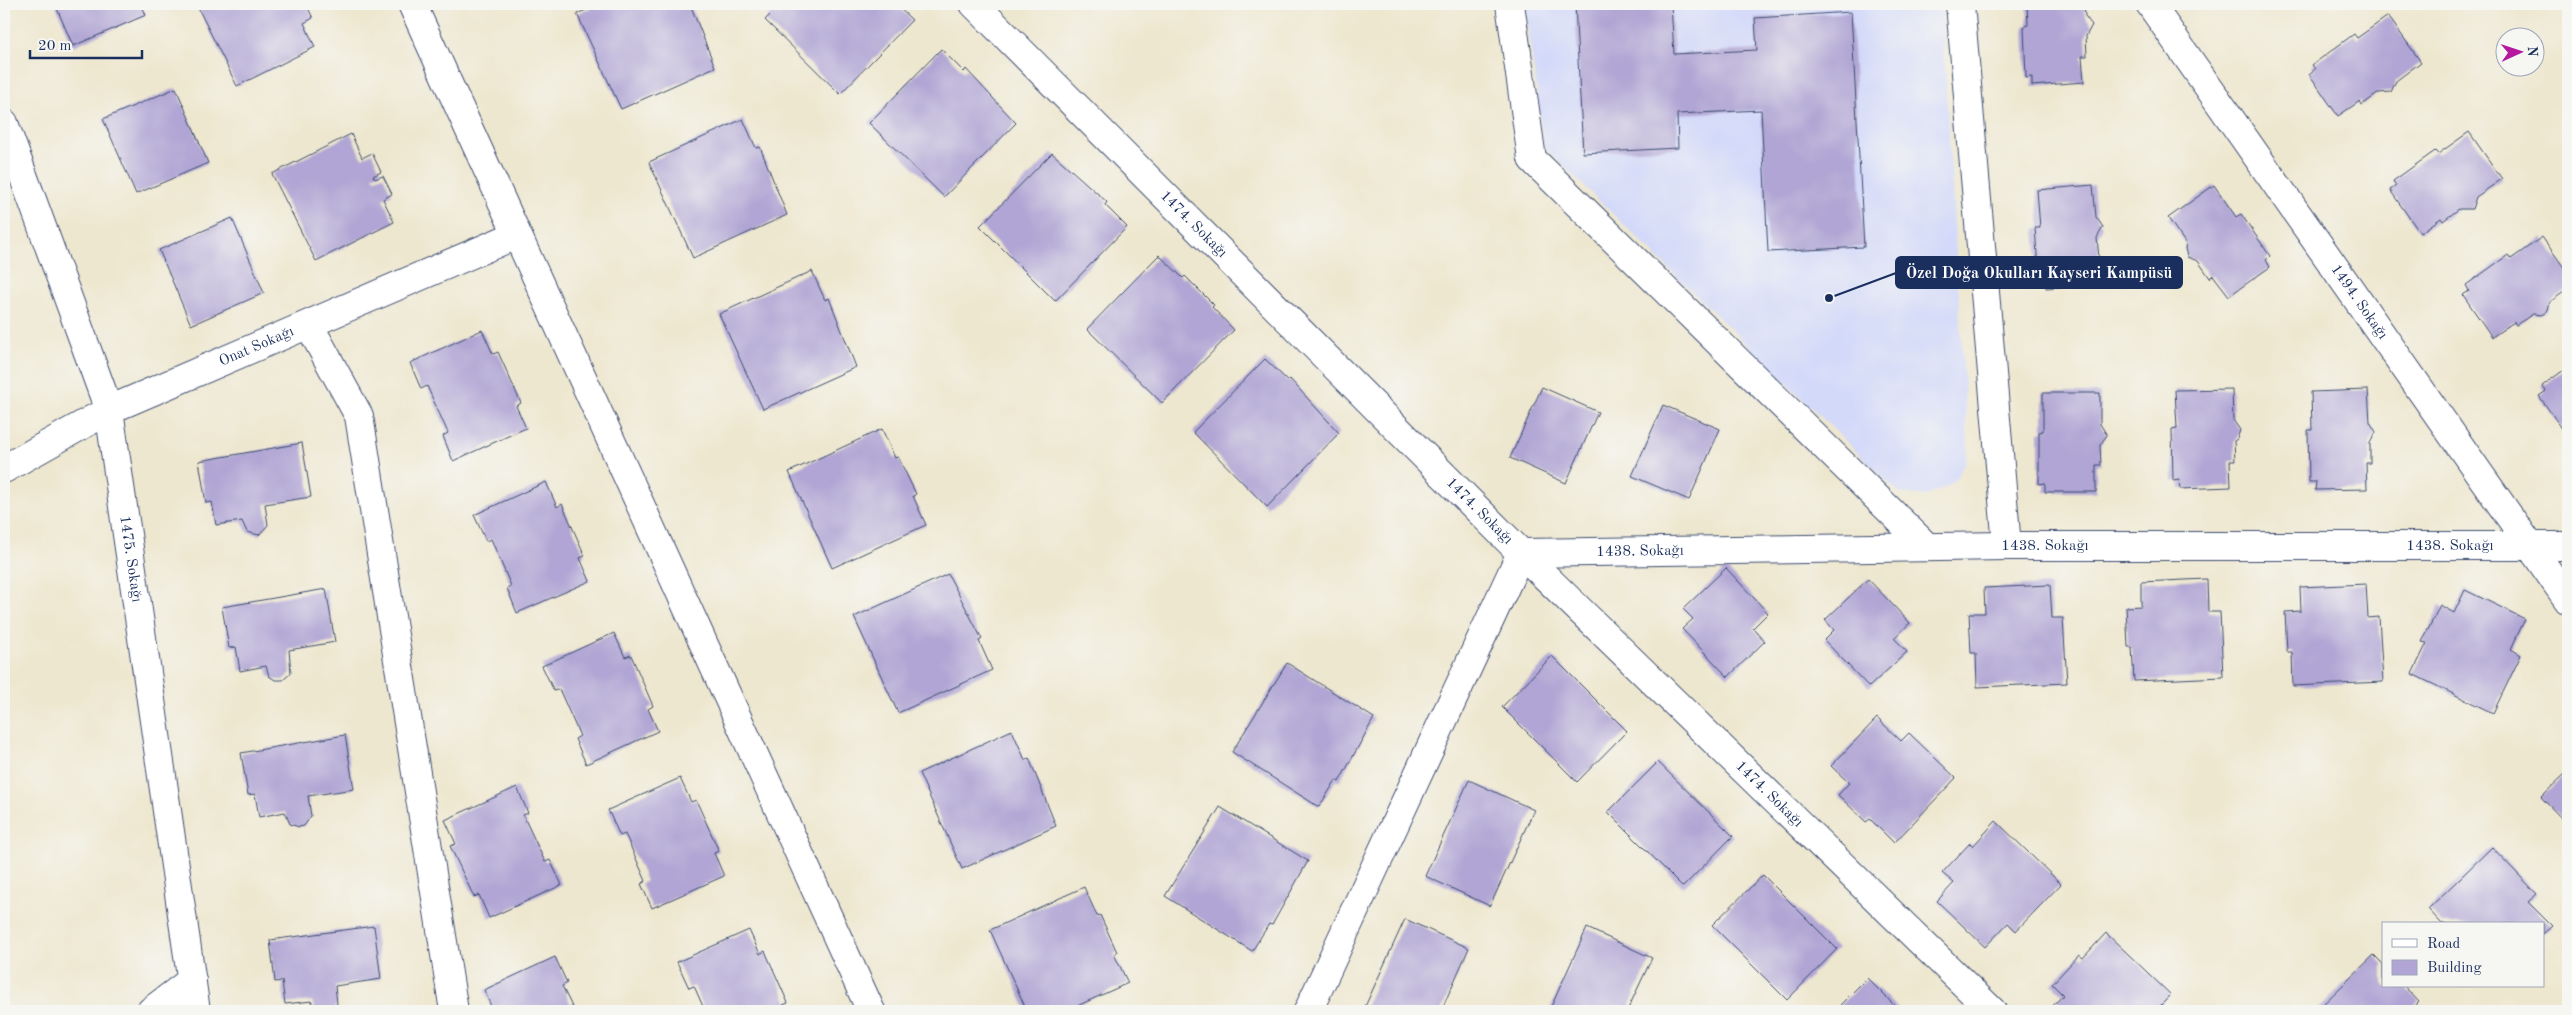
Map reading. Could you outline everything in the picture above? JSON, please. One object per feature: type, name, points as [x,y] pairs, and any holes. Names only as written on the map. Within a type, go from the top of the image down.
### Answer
[{"type":"street","points":[[412,4],[870,1011]]},
{"type":"street","name":"1474. Sokağı","points":[[974,4],[1521,553],[1992,1011]]},
{"type":"street","points":[[1510,4],[1532,159],[1927,547]]},
{"type":"street","points":[[1960,4],[2007,546]]},
{"type":"street","name":"1494. Sokağı","points":[[2150,4],[2568,600]]},
{"type":"street","name":"1475. Sokağı","points":[[4,124],[109,410],[196,1011]]},
{"type":"street","name":"Onat Sokağı","points":[[4,469],[109,410],[516,236]]},
{"type":"street","points":[[309,325],[359,416],[454,1011]]},
{"type":"street","name":"1438. Sokağı","points":[[1521,553],[2007,546],[2568,546]]},
{"type":"street","points":[[1308,1011],[1521,553]]},
{"type":"street","points":[[151,1011],[192,980]]},
{"type":"shaded area","points":[[1525,4],[1941,4],[1968,449],[1965,462],[1959,474],[1950,485],[1926,496],[1899,493],[1544,147]]},
{"type":"building","points":[[55,4],[141,4],[146,15],[73,46]]},
{"type":"building","points":[[196,4],[306,4],[313,18],[304,23],[315,47],[237,86]]},
{"type":"building","points":[[599,4],[690,4],[715,67],[621,109],[577,14]]},
{"type":"building","points":[[781,4],[895,4],[912,20],[840,94],[765,20]]},
{"type":"building","points":[[1575,4],[1671,4],[1674,54],[1757,50],[1755,18],[1851,12],[1864,247],[1768,252],[1761,110],[1677,114],[1678,148],[1583,153]]},
{"type":"building","points":[[2027,4],[2084,4],[2085,16],[2092,25],[2086,36],[2087,56],[2082,56],[2084,82],[2032,86],[2032,77],[2026,78],[2024,26],[2028,25]]},
{"type":"building","points":[[2388,16],[2421,62],[2396,81],[2391,92],[2379,93],[2362,105],[2360,101],[2338,116],[2309,74],[2315,69],[2312,65],[2354,34],[2357,38]]},
{"type":"building","points":[[941,49],[964,72],[966,69],[1016,123],[944,197],[869,123]]},
{"type":"building","points":[[176,88],[208,163],[136,194],[103,119]]},
{"type":"building","points":[[743,119],[756,148],[760,147],[787,215],[693,258],[649,162]]},
{"type":"building","points":[[2469,132],[2502,179],[2476,197],[2472,209],[2459,209],[2443,221],[2441,218],[2420,233],[2390,190],[2396,186],[2393,181],[2435,151],[2438,154]]},
{"type":"building","points":[[351,134],[362,158],[372,153],[381,172],[373,176],[375,179],[383,176],[392,194],[383,199],[394,222],[316,261],[272,174]]},
{"type":"building","points":[[1052,153],[1107,202],[1105,205],[1127,227],[1055,301],[980,226]]},
{"type":"building","points":[[2093,185],[2096,217],[2103,227],[2097,238],[2099,258],[2095,258],[2097,284],[2046,288],[2045,280],[2039,281],[2035,228],[2040,228],[2037,190]]},
{"type":"building","points":[[2214,185],[2236,217],[2241,214],[2270,256],[2266,260],[2270,267],[2229,296],[2213,275],[2210,278],[2198,261],[2187,257],[2186,244],[2168,218]]},
{"type":"building","points":[[232,218],[264,293],[191,325],[159,250]]},
{"type":"building","points":[[2542,237],[2568,273],[2568,289],[2550,302],[2545,313],[2541,315],[2533,314],[2516,325],[2514,322],[2492,337],[2463,295],[2469,291],[2466,285],[2508,255],[2511,259]]},
{"type":"building","points":[[1159,255],[1183,278],[1185,276],[1214,305],[1212,307],[1234,330],[1162,403],[1087,329]]},
{"type":"building","points":[[812,271],[825,300],[829,298],[856,367],[763,409],[719,314]]},
{"type":"building","points":[[482,330],[493,354],[498,352],[521,403],[516,406],[526,428],[453,461],[443,436],[448,433],[427,386],[421,389],[410,363]]},
{"type":"building","points":[[1265,359],[1288,381],[1290,379],[1339,433],[1267,507],[1193,432]]},
{"type":"building","points":[[2568,367],[2568,437],[2539,396],[2546,391],[2542,386]]},
{"type":"building","points":[[1542,387],[1598,412],[1566,483],[1510,458]]},
{"type":"building","points":[[2232,389],[2233,420],[2240,430],[2237,439],[2234,441],[2235,461],[2230,461],[2231,487],[2180,489],[2179,480],[2173,481],[2172,429],[2177,428],[2175,390]]},
{"type":"building","points":[[2368,390],[2370,422],[2376,432],[2370,443],[2370,463],[2366,463],[2367,489],[2315,490],[2316,482],[2309,482],[2308,430],[2312,430],[2311,392]]},
{"type":"building","points":[[2043,393],[2100,393],[2100,424],[2107,435],[2100,445],[2101,465],[2096,465],[2096,492],[2045,492],[2045,483],[2039,484],[2039,432],[2043,431]]},
{"type":"building","points":[[1663,405],[1720,429],[1689,500],[1632,476]]},
{"type":"building","points":[[882,429],[895,458],[898,457],[916,494],[913,496],[926,525],[832,568],[789,472]]},
{"type":"building","points":[[302,443],[311,497],[265,504],[268,525],[259,535],[247,532],[242,521],[216,525],[212,502],[206,503],[199,461]]},
{"type":"building","points":[[546,482],[557,507],[562,504],[585,556],[580,558],[590,581],[517,613],[507,588],[511,586],[491,539],[486,541],[474,515]]},
{"type":"building","points":[[1726,568],[1768,613],[1753,628],[1765,641],[1728,677],[1682,629],[1693,619],[1683,609]]},
{"type":"building","points":[[948,574],[982,639],[979,641],[992,670],[898,713],[854,617]]},
{"type":"building","points":[[1868,579],[1910,623],[1894,638],[1907,652],[1869,687],[1824,640],[1834,630],[1825,620]]},
{"type":"building","points":[[2207,579],[2208,612],[2220,612],[2223,677],[2134,681],[2132,647],[2128,647],[2126,607],[2141,606],[2141,582]]},
{"type":"building","points":[[2366,584],[2368,618],[2379,617],[2383,682],[2293,686],[2292,652],[2287,652],[2285,612],[2301,611],[2300,587]]},
{"type":"building","points":[[2050,585],[2052,618],[2063,618],[2067,683],[1977,687],[1976,653],[1971,653],[1969,613],[1985,613],[1984,588]]},
{"type":"building","points":[[326,589],[335,642],[289,650],[291,673],[283,680],[275,680],[269,676],[266,666],[240,671],[236,647],[229,648],[222,607]]},
{"type":"building","points":[[2465,590],[2525,619],[2511,649],[2521,655],[2493,713],[2412,674],[2427,643],[2422,642],[2440,605],[2454,613]]},
{"type":"building","points":[[614,633],[625,657],[631,655],[653,706],[648,709],[658,731],[586,764],[575,739],[580,736],[559,689],[554,691],[542,666]]},
{"type":"building","points":[[1552,656],[1627,731],[1577,782],[1502,707]]},
{"type":"building","points":[[1287,663],[1374,718],[1339,782],[1336,780],[1319,807],[1232,752]]},
{"type":"building","points":[[1877,718],[1901,741],[1909,733],[1956,778],[1894,843],[1870,819],[1866,822],[1838,795],[1849,783],[1831,766]]},
{"type":"building","points":[[1012,730],[1025,760],[1029,758],[1056,826],[962,869],[919,773]]},
{"type":"building","points":[[345,735],[354,789],[308,796],[311,816],[304,826],[299,827],[290,824],[285,812],[259,817],[255,794],[248,795],[241,753]]},
{"type":"building","points":[[1658,762],[1733,836],[1683,887],[1608,812]]},
{"type":"building","points":[[2568,771],[2568,832],[2561,825],[2565,822],[2541,797]]},
{"type":"building","points":[[680,778],[691,802],[696,800],[719,851],[714,853],[724,876],[652,908],[641,884],[646,881],[625,834],[620,836],[608,810]]},
{"type":"building","points":[[1469,780],[1534,810],[1490,906],[1425,876]]},
{"type":"building","points":[[517,787],[528,813],[523,815],[545,862],[550,860],[562,885],[489,918],[479,895],[474,897],[450,846],[456,844],[445,820]]},
{"type":"building","points":[[1220,807],[1308,861],[1272,925],[1269,924],[1252,951],[1165,896]]},
{"type":"building","points":[[1996,821],[2061,884],[2016,931],[2008,923],[1985,947],[1937,901],[1954,883],[1942,873],[1970,843],[1973,846]]},
{"type":"building","points":[[2492,847],[2537,894],[2528,902],[2552,926],[2544,933],[2544,922],[2440,922],[2428,909]]},
{"type":"building","points":[[1763,875],[1837,949],[1787,1000],[1712,925]]},
{"type":"building","points":[[1084,887],[1097,916],[1100,915],[1117,952],[1114,954],[1128,983],[1066,1011],[1027,1011],[990,930]]},
{"type":"building","points":[[1405,919],[1469,948],[1441,1011],[1363,1011]]},
{"type":"building","points":[[374,926],[381,979],[335,986],[337,1003],[334,1011],[315,1011],[312,1001],[285,1004],[282,981],[275,982],[270,940]]},
{"type":"building","points":[[1587,928],[1652,958],[1627,1011],[1549,1011]]},
{"type":"building","points":[[749,930],[760,954],[765,951],[788,1003],[783,1005],[786,1011],[705,1011],[694,986],[689,988],[677,962]]},
{"type":"building","points":[[2106,933],[2171,995],[2155,1011],[2048,1011],[2063,995],[2052,984],[2079,955],[2083,958]]},
{"type":"building","points":[[2374,955],[2382,963],[2382,988],[2406,988],[2419,1002],[2412,1011],[2316,1011]]},
{"type":"building","points":[[555,957],[567,983],[562,986],[574,1011],[493,1011],[484,990]]},
{"type":"building","points":[[1867,978],[1900,1011],[1834,1011]]},
{"type":"place","name":"Özel Doğa Okulları Kayseri Kampüsü","points":[[1829,298]]}]
